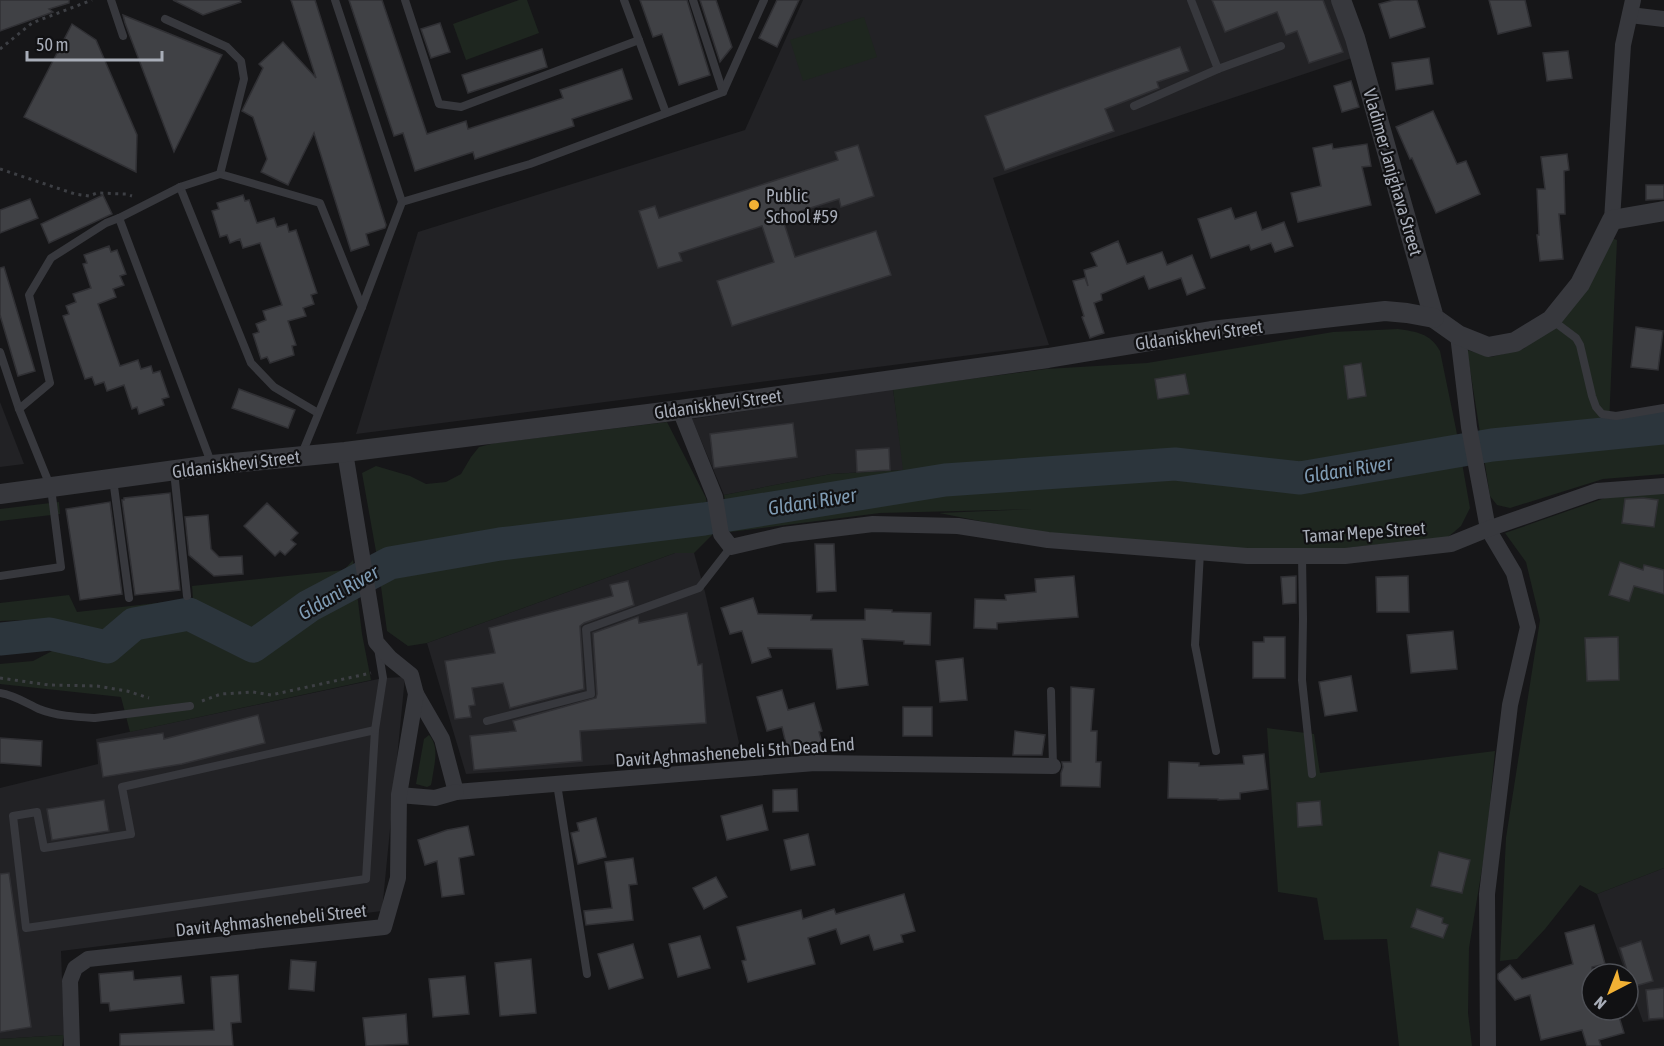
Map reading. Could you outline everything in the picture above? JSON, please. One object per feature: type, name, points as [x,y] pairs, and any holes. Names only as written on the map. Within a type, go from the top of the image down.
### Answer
[{"type":"street","name":"Vladimer Janjghava Street","points":[[1341,0],[1358,49],[1434,318]]},
{"type":"street","points":[[1434,318],[1458,335],[1488,347],[1515,342],[1551,320],[1580,284],[1612,220],[1623,45],[1632,7],[1664,19]]},
{"type":"street","points":[[1612,220],[1664,211]]},
{"type":"street","name":"Gldaniskhevi Street","points":[[0,494],[212,465],[345,452],[680,410],[1048,358],[1211,331],[1385,311],[1434,318]]},
{"type":"street","points":[[1458,335],[1469,427],[1488,529],[1514,573],[1528,627],[1509,705],[1487,894],[1488,1046]]},
{"type":"street","points":[[680,410],[715,497],[721,534],[731,548]]},
{"type":"street","points":[[345,452],[376,637],[390,658],[411,675],[416,694],[441,739],[456,792]]},
{"type":"street","name":"Tamar Mepe Street","points":[[731,548],[783,535],[873,524],[958,526],[1048,540],[1247,556],[1345,556],[1451,544],[1598,491],[1664,486]]},
{"type":"street","name":"Davit Aghmashenebeli Street","points":[[72,1046],[70,981],[75,968],[88,959],[384,927],[398,878],[399,795],[416,694]]},
{"type":"street","name":"Davit Aghmashenebeli 5th Dead End","points":[[399,795],[435,798],[456,792],[815,763],[1053,766]]},
{"type":"lane","points":[[111,0],[123,36]]},
{"type":"lane","points":[[301,456],[402,202],[334,0]]},
{"type":"lane","points":[[405,0],[439,104],[461,106],[639,40]]},
{"type":"lane","points":[[624,0],[666,113]]},
{"type":"lane","points":[[693,0],[723,92]]},
{"type":"lane","points":[[402,202],[530,164],[723,92],[764,0]]},
{"type":"lane","points":[[1191,0],[1218,69]]},
{"type":"lane","points":[[165,19],[227,47],[241,61],[244,79],[220,174]]},
{"type":"lane","points":[[1134,106],[1218,69],[1281,46]]},
{"type":"lane","points":[[20,409],[50,383],[29,295],[51,258],[106,223],[180,187],[220,174],[320,203],[362,307]]},
{"type":"lane","points":[[180,187],[251,363],[274,387],[318,413]]},
{"type":"lane","points":[[119,218],[212,465]]},
{"type":"lane","points":[[1551,320],[1576,338],[1580,345],[1592,396],[1596,407],[1602,414],[1616,416],[1664,408]]},
{"type":"lane","points":[[0,352],[51,488],[61,567],[0,576]]},
{"type":"lane","points":[[174,471],[187,596]]},
{"type":"lane","points":[[113,479],[129,598]]},
{"type":"lane","points":[[487,721],[591,694],[586,630],[699,588],[731,548]]},
{"type":"lane","points":[[1200,552],[1195,645],[1216,751]]},
{"type":"lane","points":[[1302,556],[1302,680],[1312,774]]},
{"type":"lane","points":[[375,730],[122,786],[131,834],[44,848],[37,812],[13,816],[26,928],[366,879],[375,730],[383,678],[376,637]]},
{"type":"lane","points":[[1051,691],[1053,766]]},
{"type":"lane","points":[[0,693],[20,699],[41,710],[79,717],[95,718],[190,706]]},
{"type":"lane","points":[[557,784],[587,974]]},
{"type":"path","points":[[0,49],[32,23],[92,0]]},
{"type":"path","points":[[0,169],[75,194],[89,196],[97,193],[126,194],[148,203]]},
{"type":"path","points":[[190,706],[221,694],[253,692],[271,695],[382,671]]},
{"type":"path","points":[[0,678],[49,685],[97,686],[127,691],[155,700]]},
{"type":"shaded area","points":[[519,0],[527,0],[539,33],[466,60],[453,24]]},
{"type":"shaded area","name":"Public School #59","points":[[803,0],[1331,0],[1352,58],[993,178],[1049,345],[356,434],[418,232],[745,130]]},
{"type":"shaded area","points":[[864,17],[877,57],[803,81],[790,40]]},
{"type":"shaded area","points":[[1611,238],[1617,240],[1609,424],[1664,419],[1664,474],[1603,479],[1510,508],[1497,505],[1490,496],[1467,350],[1491,357],[1523,349],[1543,334]]},
{"type":"shaded area","points":[[1398,329],[1427,337],[1440,351],[1470,508],[1461,526],[1448,537],[1336,549],[1228,549],[1046,534],[939,513],[1033,509],[880,513],[730,532],[724,495],[831,474],[903,470],[893,389],[1046,369],[1147,363],[1333,332]]},
{"type":"shaded area","points":[[893,389],[904,470],[831,474],[724,495],[692,419]]},
{"type":"shaded area","points":[[0,402],[24,464],[0,467]]},
{"type":"shaded area","points":[[667,422],[706,498],[712,535],[694,553],[675,553],[427,643],[408,646],[387,631],[362,473],[376,466],[410,476],[426,484],[446,482],[461,474],[479,447],[495,443]]},
{"type":"shaded area","points":[[1664,490],[1664,868],[1597,894],[1580,885],[1545,929],[1517,959],[1500,961],[1506,838],[1540,620],[1526,562],[1505,533],[1622,492]]},
{"type":"shaded area","points":[[59,502],[60,514],[0,521],[0,509]]},
{"type":"shaded area","points":[[675,553],[694,553],[742,756],[466,774],[427,643]]},
{"type":"shaded area","points":[[353,560],[362,634],[371,680],[130,732],[121,697],[0,684],[0,664],[33,661],[54,650],[84,659],[104,651],[121,649],[124,645],[98,630],[82,626],[48,621],[0,621],[0,603],[69,595],[77,612],[193,599],[192,586],[344,570]]},
{"type":"shaded area","points":[[405,677],[382,911],[61,951],[64,1035],[0,1039],[0,788],[98,764],[96,739],[383,678]]},
{"type":"shaded area","points":[[1267,728],[1314,734],[1320,773],[1495,751],[1486,844],[1469,948],[1468,1013],[1472,1046],[1399,1046],[1387,939],[1324,940],[1317,898],[1278,892]]},
{"type":"shaded area","points":[[429,735],[434,745],[435,756],[431,785],[427,787],[416,784],[424,739]]},
{"type":"shaded area","points":[[1664,868],[1664,1020],[1643,1022],[1640,1014],[1640,962],[1622,962],[1597,894]]},
{"type":"shaded area","points":[[64,1035],[62,1046],[0,1046],[0,1039]]},
{"type":"building","points":[[0,0],[69,0],[69,3],[49,9],[53,12],[0,31]]},
{"type":"building","points":[[173,0],[240,0],[241,2],[203,15]]},
{"type":"building","points":[[291,0],[315,0],[386,225],[385,228],[366,234],[369,245],[351,251],[314,133],[288,185],[261,172],[267,159],[253,117],[242,111],[263,68],[259,64],[283,42],[316,78]]},
{"type":"building","points":[[349,0],[382,0],[427,134],[466,121],[468,129],[563,98],[560,90],[622,69],[632,99],[572,119],[574,126],[475,159],[473,152],[415,171],[403,133],[394,136]]},
{"type":"building","points":[[640,0],[687,0],[710,75],[679,85],[662,34],[653,37]]},
{"type":"building","points":[[700,0],[716,0],[732,47],[720,62]]},
{"type":"building","points":[[777,0],[799,0],[777,47],[759,38]]},
{"type":"building","points":[[1212,0],[1323,0],[1343,52],[1309,63],[1297,31],[1286,35],[1277,12],[1225,32]]},
{"type":"building","points":[[1394,0],[1417,0],[1425,27],[1390,38],[1379,4]]},
{"type":"building","points":[[1489,0],[1525,0],[1531,26],[1498,34]]},
{"type":"building","points":[[123,15],[222,55],[174,152],[125,23]]},
{"type":"building","points":[[440,23],[450,52],[431,58],[421,29]]},
{"type":"building","points":[[72,24],[96,40],[137,135],[136,172],[24,117]]},
{"type":"building","points":[[1180,47],[1189,71],[1157,82],[1159,88],[1105,109],[1114,131],[1005,170],[985,116]]},
{"type":"building","points":[[542,49],[547,67],[468,93],[462,75]]},
{"type":"building","points":[[1568,51],[1572,78],[1547,81],[1543,53]]},
{"type":"building","points":[[1429,58],[1433,84],[1396,90],[1392,63]]},
{"type":"building","points":[[1351,81],[1359,107],[1342,112],[1334,86]]},
{"type":"building","points":[[1433,111],[1457,164],[1466,161],[1480,194],[1436,213],[1396,127]]},
{"type":"building","points":[[1332,144],[1333,149],[1367,144],[1371,166],[1362,167],[1371,205],[1298,222],[1291,193],[1321,186],[1313,148]]},
{"type":"building","points":[[858,145],[874,196],[841,207],[839,199],[782,217],[795,257],[876,231],[891,275],[732,326],[717,281],[774,262],[762,226],[679,253],[682,261],[658,268],[639,211],[655,206],[659,218],[838,160],[835,152]]},
{"type":"building","points":[[1567,154],[1569,170],[1564,171],[1565,214],[1559,214],[1563,259],[1540,261],[1537,235],[1539,235],[1537,189],[1545,189],[1541,157]]},
{"type":"building","points":[[1646,185],[1664,185],[1664,199],[1646,200]]},
{"type":"building","points":[[103,195],[112,214],[49,243],[41,224]]},
{"type":"building","points":[[243,195],[245,201],[249,200],[257,223],[274,218],[277,227],[287,224],[289,232],[296,230],[317,293],[311,295],[314,304],[303,308],[306,316],[288,321],[296,345],[292,346],[294,355],[270,363],[267,357],[261,359],[253,334],[259,332],[256,324],[266,320],[263,311],[282,305],[260,243],[243,248],[240,239],[230,243],[227,235],[220,237],[212,211],[219,209],[217,203]]},
{"type":"building","points":[[30,199],[38,218],[0,233],[0,210]]},
{"type":"building","points":[[1231,208],[1235,219],[1256,212],[1262,230],[1284,222],[1293,246],[1275,252],[1271,243],[1251,250],[1249,245],[1211,258],[1198,219]]},
{"type":"building","points":[[1118,241],[1127,264],[1162,252],[1167,265],[1192,255],[1205,288],[1187,295],[1181,278],[1149,289],[1144,276],[1101,294],[1102,300],[1094,303],[1104,333],[1090,338],[1073,281],[1085,278],[1088,286],[1084,270],[1097,266],[1091,253]]},
{"type":"building","points":[[109,246],[111,252],[117,250],[126,274],[120,276],[124,285],[113,289],[116,297],[98,304],[120,366],[138,360],[141,369],[151,366],[153,373],[160,371],[169,397],[162,399],[164,405],[139,414],[137,407],[132,409],[124,385],[107,391],[104,382],[95,385],[92,377],[85,379],[63,316],[69,314],[66,306],[76,302],[73,294],[91,288],[83,264],[87,263],[84,255]]},
{"type":"building","points":[[4,267],[35,371],[18,376],[0,315],[0,268]]},
{"type":"building","points":[[1636,327],[1663,331],[1658,370],[1631,367]]},
{"type":"building","points":[[1361,363],[1366,396],[1348,399],[1344,366]]},
{"type":"building","points":[[1185,374],[1189,394],[1158,399],[1155,379]]},
{"type":"building","points":[[239,389],[295,410],[288,428],[232,408]]},
{"type":"building","points":[[793,423],[797,457],[714,468],[710,434]]},
{"type":"building","points":[[889,448],[890,470],[857,472],[856,450]]},
{"type":"building","points":[[170,493],[180,590],[135,595],[122,500]]},
{"type":"building","points":[[1625,499],[1658,500],[1654,527],[1622,523]]},
{"type":"building","points":[[110,502],[122,594],[80,600],[66,509]]},
{"type":"building","points":[[267,503],[298,533],[291,540],[296,544],[285,555],[280,551],[275,556],[244,526]]},
{"type":"building","points":[[208,515],[211,549],[219,557],[242,556],[243,574],[214,576],[189,555],[185,517]]},
{"type":"building","points":[[815,544],[834,544],[836,591],[817,592]]},
{"type":"building","points":[[1620,562],[1643,570],[1644,565],[1664,570],[1664,594],[1634,586],[1629,601],[1609,595]]},
{"type":"building","points":[[1074,576],[1078,617],[997,623],[997,629],[974,628],[975,599],[1006,600],[1005,595],[1036,592],[1035,579]]},
{"type":"building","points":[[1296,576],[1296,603],[1283,604],[1281,577]]},
{"type":"building","points":[[1408,576],[1409,612],[1377,612],[1376,577]]},
{"type":"building","points":[[628,581],[634,605],[580,626],[584,689],[510,708],[503,683],[472,688],[475,705],[469,706],[471,717],[455,719],[445,661],[495,653],[489,628],[613,596],[610,585]]},
{"type":"building","points":[[753,598],[758,614],[812,615],[811,620],[865,620],[865,609],[931,613],[930,645],[862,639],[868,685],[837,689],[832,649],[768,648],[771,657],[752,663],[742,631],[730,634],[721,608]]},
{"type":"building","points":[[687,613],[698,665],[702,664],[706,723],[580,731],[582,761],[474,770],[470,736],[516,731],[513,721],[596,698],[593,633],[638,617],[639,623]]},
{"type":"building","points":[[1453,631],[1457,669],[1411,673],[1407,635]]},
{"type":"building","points":[[1264,637],[1285,637],[1285,678],[1253,678],[1253,642],[1264,642]]},
{"type":"building","points":[[1618,637],[1619,680],[1587,681],[1585,638]]},
{"type":"building","points":[[963,658],[967,700],[940,702],[936,661]]},
{"type":"building","points":[[1351,676],[1357,711],[1325,716],[1319,682]]},
{"type":"building","points":[[1071,687],[1094,689],[1091,731],[1097,731],[1096,762],[1101,762],[1100,787],[1061,786],[1062,762],[1071,762]]},
{"type":"building","points":[[782,690],[788,710],[814,703],[822,731],[819,732],[822,743],[788,752],[782,727],[767,731],[757,697]]},
{"type":"building","points":[[903,707],[932,707],[932,736],[903,736]]},
{"type":"building","points":[[258,715],[265,743],[182,764],[103,777],[98,743],[163,733],[164,739]]},
{"type":"building","points":[[1015,731],[1045,735],[1042,755],[1013,755]]},
{"type":"building","points":[[0,738],[42,741],[41,766],[0,763]]},
{"type":"building","points":[[1264,754],[1268,789],[1240,793],[1240,799],[1168,798],[1169,762],[1199,763],[1199,766],[1244,764],[1243,756]]},
{"type":"building","points":[[797,789],[798,811],[773,812],[773,790]]},
{"type":"building","points":[[104,800],[109,831],[52,840],[47,809]]},
{"type":"building","points":[[1320,801],[1322,825],[1298,827],[1297,803]]},
{"type":"building","points":[[762,805],[768,830],[727,840],[721,816]]},
{"type":"building","points":[[596,818],[606,857],[578,864],[571,833],[579,831],[577,823]]},
{"type":"building","points":[[468,826],[474,855],[459,858],[464,894],[442,897],[437,861],[425,865],[418,840],[447,830]]},
{"type":"building","points":[[808,834],[815,865],[791,870],[784,840]]},
{"type":"building","points":[[1439,852],[1470,860],[1462,893],[1431,886]]},
{"type":"building","points":[[633,858],[637,884],[629,885],[633,920],[586,925],[584,911],[612,908],[605,862]]},
{"type":"building","points":[[9,873],[31,1027],[0,1032],[0,874]]},
{"type":"building","points":[[716,877],[727,897],[704,909],[693,888]]},
{"type":"building","points":[[904,894],[915,931],[901,935],[903,942],[874,950],[869,935],[841,944],[836,929],[808,938],[815,964],[748,982],[742,961],[746,960],[737,927],[801,910],[803,919],[834,909],[836,914]]},
{"type":"building","points":[[1417,909],[1443,918],[1442,923],[1448,925],[1443,938],[1411,927]]},
{"type":"building","points":[[1594,925],[1604,962],[1580,962],[1580,1022],[1621,1022],[1624,1033],[1599,1040],[1601,1046],[1587,1046],[1582,1030],[1541,1040],[1530,995],[1515,1000],[1498,979],[1498,974],[1510,965],[1522,979],[1573,964],[1565,933]]},
{"type":"building","points":[[700,936],[710,968],[678,977],[669,944]]},
{"type":"building","points":[[1641,941],[1653,981],[1640,985],[1640,962],[1624,962],[1620,948]]},
{"type":"building","points":[[633,944],[643,978],[609,989],[598,954]]},
{"type":"building","points":[[531,959],[536,1013],[500,1016],[495,963]]},
{"type":"building","points":[[291,960],[316,962],[314,991],[289,989]]},
{"type":"building","points":[[133,971],[134,980],[181,976],[184,1003],[110,1011],[109,1003],[101,1003],[99,974]]},
{"type":"building","points":[[238,975],[241,1022],[231,1023],[233,1046],[120,1046],[120,1034],[214,1030],[211,977]]},
{"type":"building","points":[[465,976],[469,1014],[433,1017],[429,979]]},
{"type":"building","points":[[1664,988],[1664,1018],[1649,1019],[1646,990]]},
{"type":"building","points":[[406,1014],[408,1044],[366,1046],[363,1018]]},
{"type":"waterway","name":"Gldani River","points":[[0,639],[50,634],[107,647],[134,624],[189,614],[253,646],[309,606],[390,563],[500,544],[704,519],[945,480],[1175,464],[1300,478],[1492,445],[1664,428]]},
{"type":"place","name":"Public School #59","points":[[754,205]]}]
